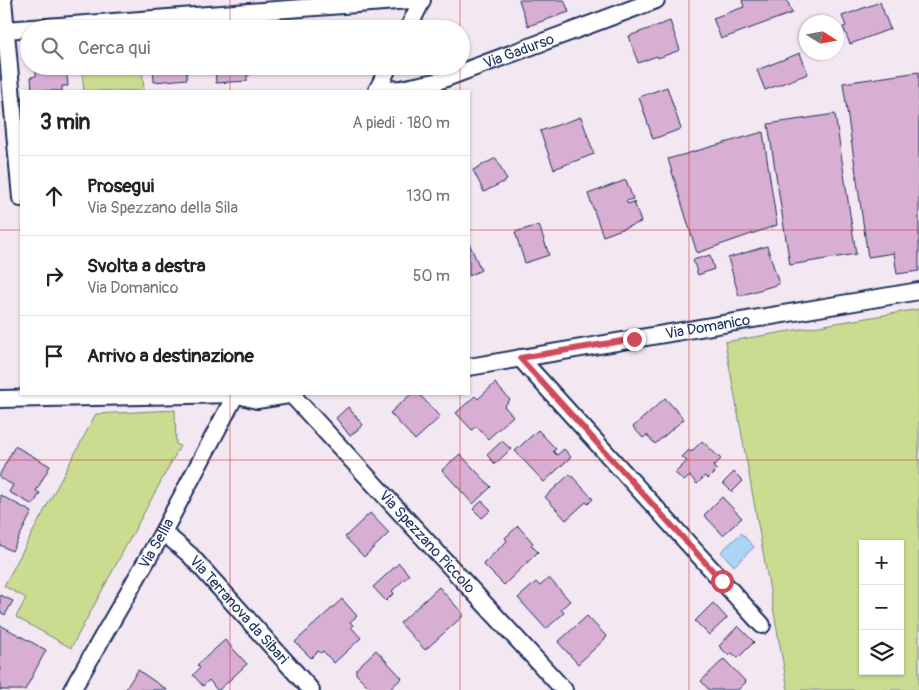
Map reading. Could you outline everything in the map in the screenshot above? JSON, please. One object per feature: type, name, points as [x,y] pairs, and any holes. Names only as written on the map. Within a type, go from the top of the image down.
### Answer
[{"type":"street","points":[[3,0],[20,188]]},
{"type":"street","points":[[140,20],[411,0]]},
{"type":"street","points":[[412,20],[422,0]]},
{"type":"street","name":"Via Gadurso","points":[[470,69],[656,0]]},
{"type":"street","points":[[5,30],[20,29]]},
{"type":"street","points":[[377,90],[385,75]]},
{"type":"street","name":"Via Gadurso","points":[[389,90],[435,82],[454,75]]},
{"type":"street","name":"Via Domanico","points":[[470,367],[919,291]]},
{"type":"street","points":[[520,358],[762,625]]},
{"type":"street","points":[[0,400],[38,396],[136,395]]},
{"type":"street","name":"Via Sellia","points":[[72,690],[163,532],[234,395]]},
{"type":"street","points":[[239,395],[257,400],[285,395]]},
{"type":"street","name":"Via Spezzano Piccolo","points":[[292,395],[564,690]]},
{"type":"street","name":"Via Terranova da Sibari","points":[[163,532],[190,555],[311,690]]},
{"type":"green space","points":[[82,75],[143,75],[144,90],[84,90]]},
{"type":"green space","points":[[919,309],[919,690],[788,690],[725,342]]},
{"type":"green space","points":[[175,410],[176,444],[180,446],[71,648],[16,617],[26,598],[4,586],[96,414]]},
{"type":"water","points":[[741,533],[754,547],[734,566],[721,552]]},
{"type":"building","points":[[519,0],[564,0],[569,12],[528,26]]},
{"type":"building","points":[[742,0],[787,0],[792,13],[721,39],[713,18],[744,7]]},
{"type":"building","points":[[880,2],[890,29],[850,44],[844,29],[846,26],[844,15]]},
{"type":"building","points":[[670,21],[680,50],[638,63],[629,36]]},
{"type":"building","points":[[799,53],[799,60],[803,60],[808,74],[765,90],[757,70]]},
{"type":"building","points":[[919,72],[919,271],[897,274],[894,253],[868,257],[843,83]]},
{"type":"building","points":[[67,75],[68,86],[62,86],[62,90],[32,90],[31,77]]},
{"type":"building","points":[[154,75],[187,75],[187,79],[154,82]]},
{"type":"building","points":[[216,75],[247,75],[247,81],[216,83]]},
{"type":"building","points":[[667,87],[681,129],[653,139],[639,97]]},
{"type":"building","points":[[835,114],[856,254],[790,265],[768,124]]},
{"type":"building","points":[[581,117],[594,154],[554,169],[540,131]]},
{"type":"building","points":[[763,132],[777,225],[697,253],[668,159]]},
{"type":"building","points":[[496,158],[507,180],[484,192],[473,170]]},
{"type":"building","points":[[626,180],[633,199],[626,201],[628,204],[634,202],[641,222],[603,236],[588,194]]},
{"type":"building","points":[[539,225],[549,255],[525,263],[515,232]]},
{"type":"building","points":[[470,245],[481,270],[470,276]]},
{"type":"building","points":[[767,246],[779,284],[739,296],[728,258]]},
{"type":"building","points":[[710,255],[714,269],[698,275],[693,260]]},
{"type":"building","points":[[495,383],[510,400],[504,406],[513,416],[488,439],[476,426],[472,430],[456,413],[475,396],[478,399]]},
{"type":"building","points":[[410,395],[420,395],[440,417],[415,440],[390,413]]},
{"type":"building","points":[[665,398],[684,419],[655,444],[647,435],[643,438],[633,427]]},
{"type":"building","points":[[348,407],[363,425],[350,436],[336,418]]},
{"type":"building","points":[[538,430],[556,449],[553,451],[557,455],[564,449],[571,457],[544,482],[515,451]]},
{"type":"building","points":[[502,441],[511,449],[495,464],[487,455]]},
{"type":"building","points":[[702,441],[721,459],[713,467],[717,470],[708,479],[705,476],[697,484],[690,476],[684,481],[675,473],[687,461],[682,457],[689,450],[691,452]]},
{"type":"building","points":[[15,446],[50,466],[36,491],[40,493],[33,505],[9,492],[13,485],[0,478],[0,474]]},
{"type":"building","points":[[460,454],[491,487],[473,504],[442,470]]},
{"type":"building","points":[[734,472],[743,481],[732,492],[723,483]]},
{"type":"building","points":[[570,474],[593,499],[588,504],[586,502],[566,520],[545,497]]},
{"type":"building","points":[[0,495],[32,512],[12,551],[0,545]]},
{"type":"building","points":[[722,497],[742,518],[723,535],[704,515]]},
{"type":"building","points":[[482,501],[491,510],[482,518],[473,509]]},
{"type":"building","points":[[370,513],[389,533],[364,557],[345,537]]},
{"type":"building","points":[[518,526],[533,543],[531,545],[538,552],[504,585],[483,564],[507,541],[505,538]]},
{"type":"building","points":[[399,563],[409,575],[392,591],[394,593],[386,601],[373,587]]},
{"type":"building","points":[[549,578],[570,601],[561,609],[564,613],[546,629],[518,598],[536,582],[540,586]]},
{"type":"building","points":[[439,587],[464,615],[425,650],[400,623]]},
{"type":"building","points":[[0,595],[13,601],[5,615],[0,612]]},
{"type":"building","points":[[342,599],[357,616],[350,622],[353,625],[351,627],[361,638],[334,663],[323,651],[321,653],[318,651],[311,658],[295,642]]},
{"type":"building","points":[[713,603],[727,618],[709,635],[695,621]]},
{"type":"building","points":[[587,616],[607,637],[578,664],[558,642]]},
{"type":"building","points":[[0,625],[46,650],[25,690],[0,690]]},
{"type":"building","points":[[738,626],[754,642],[738,658],[732,653],[729,656],[719,646]]},
{"type":"building","points":[[225,640],[247,664],[219,690],[209,680],[203,686],[193,675],[200,668],[197,665]]},
{"type":"building","points":[[376,650],[402,678],[389,690],[372,690],[356,674],[356,669]]},
{"type":"building","points":[[724,659],[746,682],[738,690],[709,690],[701,681]]},
{"type":"building","points":[[138,670],[167,690],[125,690]]},
{"type":"route","points":[[634,339],[520,358],[722,581]]}]
